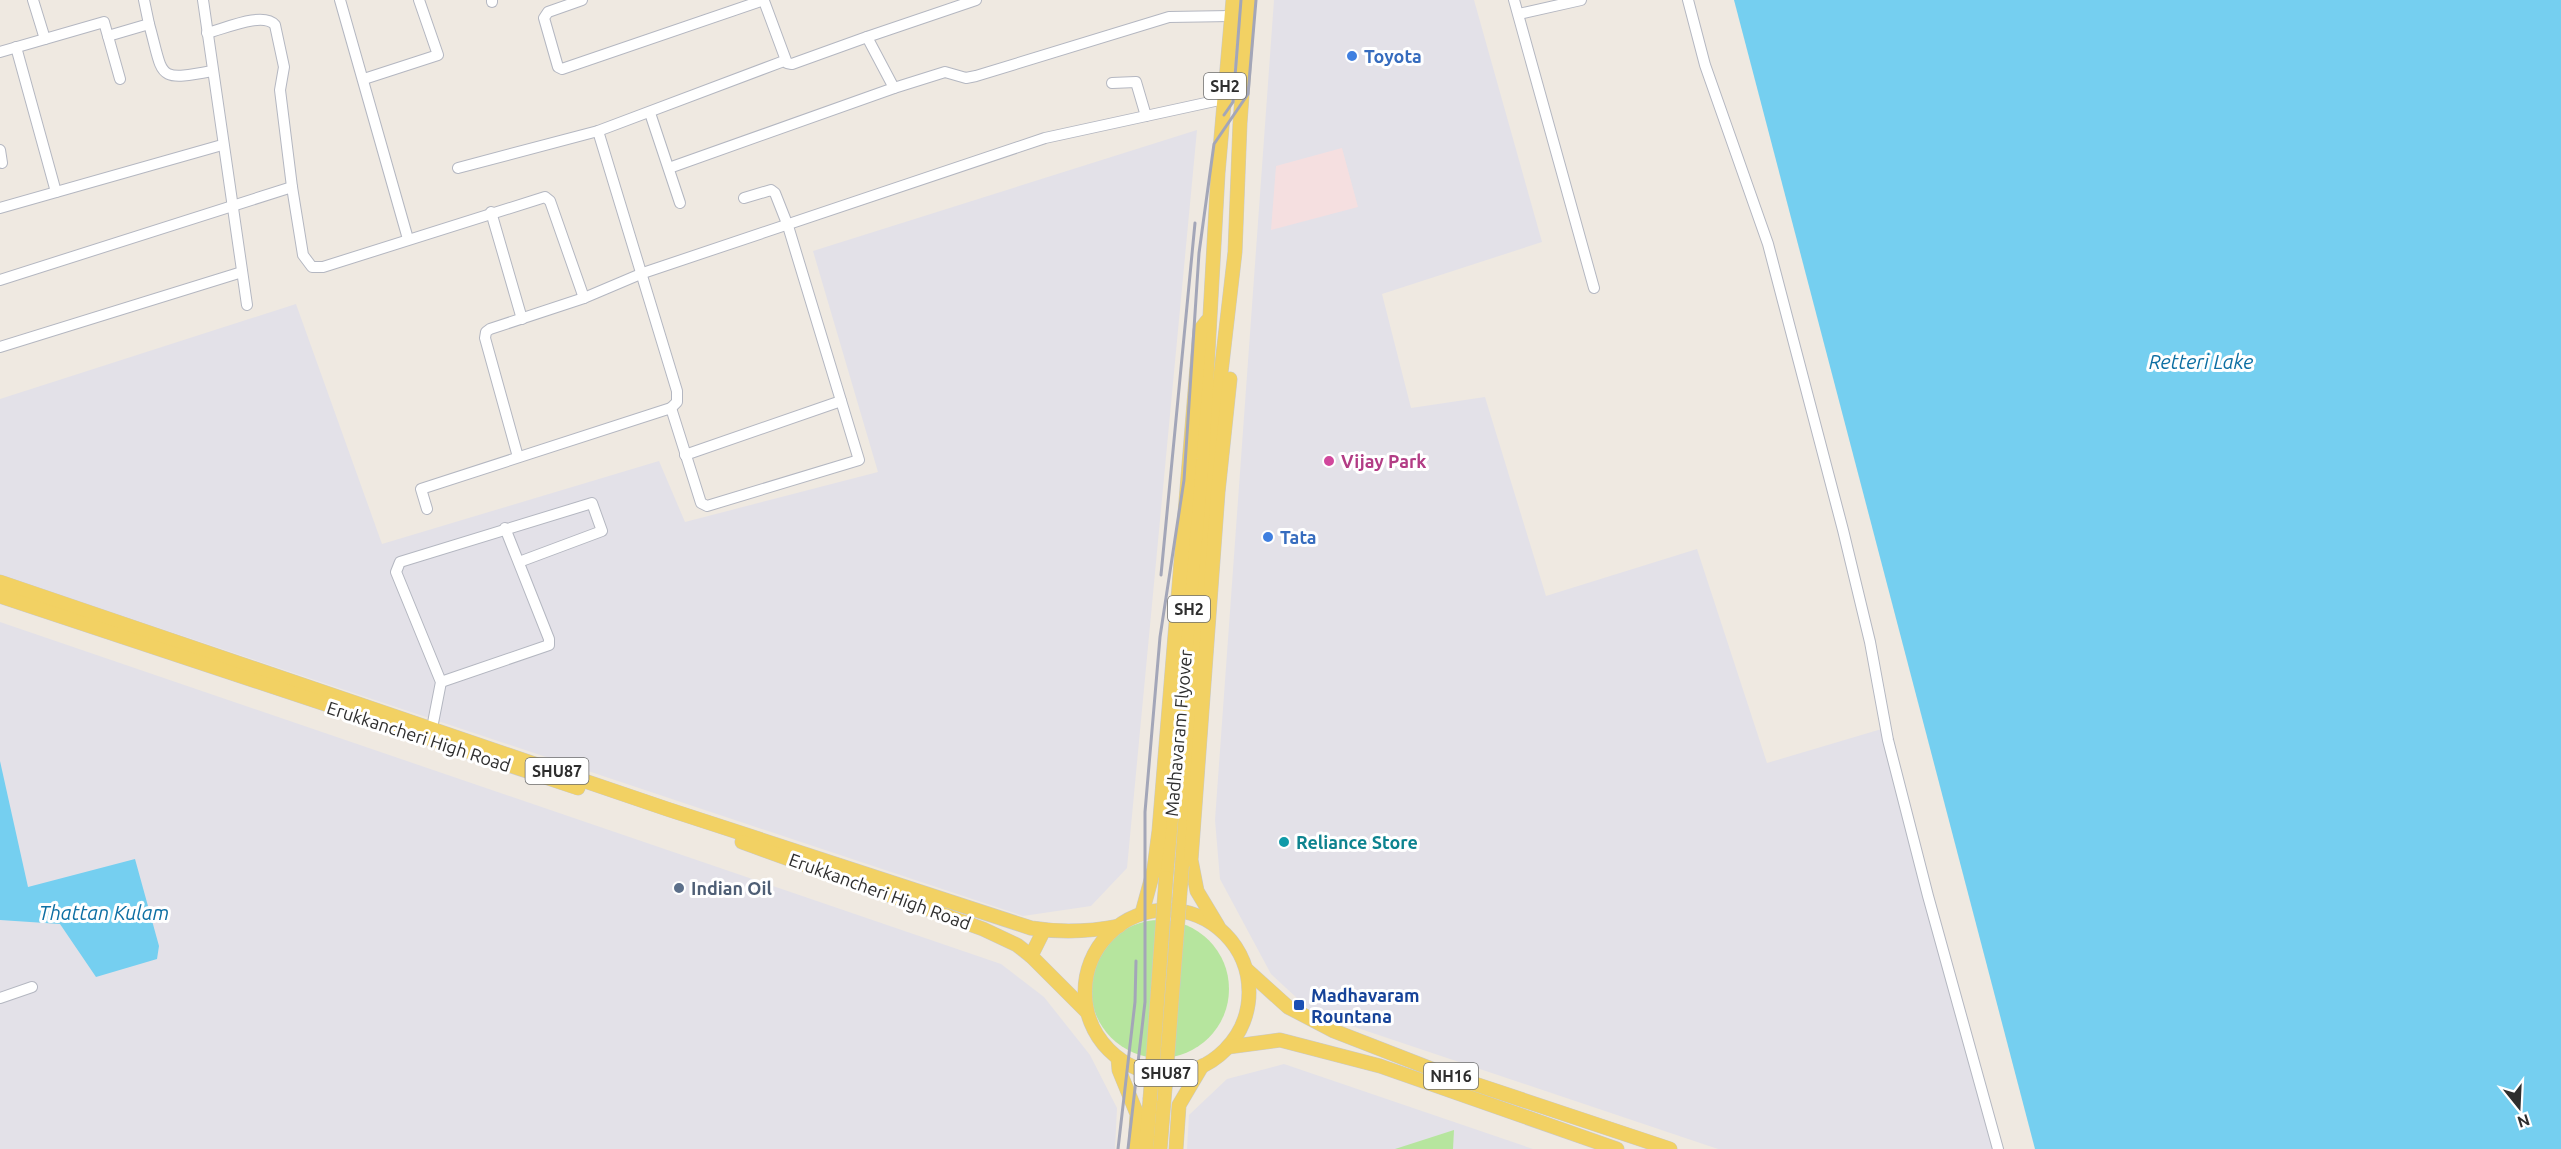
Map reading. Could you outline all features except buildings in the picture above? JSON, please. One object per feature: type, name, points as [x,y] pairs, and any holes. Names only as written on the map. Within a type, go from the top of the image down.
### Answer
[{"type":"main road","name":"SH2","points":[[1210,317],[1224,99],[1233,0]]},
{"type":"main road","name":"SH2","points":[[1227,328],[1235,252],[1241,159],[1240,123],[1250,0]]},
{"type":"main road","name":"Madhavaram Flyover","points":[[1146,1149],[1210,317]]},
{"type":"main road","points":[[1142,913],[1154,869],[1159,831],[1200,330],[1210,317]]},
{"type":"main road","name":"Madhavaram Flyover","points":[[1160,1149],[1212,450],[1227,328]]},
{"type":"main road","points":[[1218,926],[1197,891],[1191,860],[1218,492],[1234,337],[1227,328]]},
{"type":"main road","name":"SHU87","points":[[0,582],[951,903],[1044,930],[1087,932],[1119,926]]},
{"type":"main road","name":"Erukkancheri High Road","points":[[0,596],[724,835],[983,929],[1017,945],[1032,956],[1087,1012]]},
{"type":"main road","name":"SHU87","points":[[1169,909],[1195,914],[1218,926],[1236,945],[1247,970],[1250,997],[1243,1024],[1228,1047],[1202,1066],[1181,1073],[1159,1073],[1137,1068],[1118,1058],[1098,1038],[1087,1012],[1084,988],[1089,963],[1101,942],[1119,926],[1142,913],[1169,909]]},
{"type":"main road","points":[[1032,956],[1044,930]]},
{"type":"main road","name":"NH16","points":[[1247,970],[1288,1007],[1334,1031],[1442,1073],[1670,1149]]},
{"type":"main road","name":"NH16","points":[[1228,1047],[1280,1040],[1360,1061],[1617,1149]]},
{"type":"main road","points":[[1118,1058],[1119,1070],[1137,1114],[1135,1149]]},
{"type":"main road","points":[[1176,1149],[1179,1105],[1202,1066]]},
{"type":"street","points":[[33,0],[45,39]]},
{"type":"street","points":[[144,0],[162,69],[169,76],[179,78],[212,71]]},
{"type":"street","points":[[203,0],[222,145],[247,305]]},
{"type":"street","points":[[340,0],[408,239]]},
{"type":"street","points":[[364,79],[438,56],[419,0]]},
{"type":"street","points":[[582,0],[548,12],[544,18],[558,67],[562,69],[764,0],[784,61]]},
{"type":"street","points":[[458,168],[598,131],[784,61],[792,64],[976,0]]},
{"type":"street","points":[[1514,0],[1594,288]]},
{"type":"street","points":[[1518,15],[1581,0]]},
{"type":"street","points":[[1688,0],[1705,64],[1768,244],[1843,530],[1882,702],[1888,740],[1931,907],[1998,1149]]},
{"type":"street","points":[[669,168],[945,72],[966,78],[976,76],[1169,17],[1231,16]]},
{"type":"street","points":[[207,33],[261,18],[271,20],[275,25],[284,67],[280,90],[292,187],[303,255],[312,267],[324,267],[540,197],[550,201],[584,298]]},
{"type":"street","points":[[0,52],[104,22],[120,79]]},
{"type":"street","points":[[108,36],[149,24]]},
{"type":"street","points":[[867,38],[894,88]]},
{"type":"street","points":[[16,47],[56,192]]},
{"type":"street","points":[[1112,83],[1136,82],[1146,116]]},
{"type":"street","points":[[518,457],[485,338],[486,332],[490,329],[584,298],[643,273],[1045,138],[1224,99]]},
{"type":"street","points":[[650,113],[680,203]]},
{"type":"street","points":[[428,509],[421,489],[671,408],[677,402],[677,391],[643,273],[598,131]]},
{"type":"street","points":[[0,208],[222,145]]},
{"type":"street","points":[[0,150],[2,163]]},
{"type":"street","points":[[0,280],[292,187]]},
{"type":"street","points":[[671,408],[701,503],[707,506],[856,462],[859,457],[788,226],[775,193],[771,190],[744,198]]},
{"type":"street","points":[[491,212],[522,319]]},
{"type":"street","points":[[0,347],[242,272]]},
{"type":"street","points":[[685,455],[841,400]]},
{"type":"street","points":[[432,728],[441,682],[396,567],[400,562],[587,502],[593,505],[602,531],[598,535],[519,562]]},
{"type":"street","points":[[441,682],[549,645],[549,639],[505,528]]},
{"type":"street","points":[[0,998],[32,987]]},
{"type":"shaded area","points":[[1274,0],[1474,0],[1542,242],[1382,294],[1411,408],[1485,397],[1546,596],[1697,549],[1767,763],[1885,728],[2000,1149],[1718,1149],[1313,1013],[1271,974],[1220,879],[1215,820]]},
{"type":"shaded area","points":[[1197,130],[1127,868],[1091,906],[1023,916],[0,575],[0,399],[296,304],[382,544],[659,461],[685,522],[878,472],[813,251]]},
{"type":"shaded area","points":[[1342,148],[1358,207],[1271,230],[1276,166]]},
{"type":"shaded area","points":[[0,622],[1001,964],[1044,997],[1090,1055],[1117,1108],[1115,1149],[0,1149]]},
{"type":"shaded area","points":[[1284,1064],[1533,1149],[1187,1149],[1189,1115],[1227,1079]]},
{"type":"green space","points":[[1160,920],[1186,925],[1209,940],[1224,963],[1229,989],[1224,1015],[1209,1038],[1186,1053],[1160,1058],[1134,1053],[1111,1038],[1096,1015],[1091,989],[1096,963],[1111,940],[1134,925]]},
{"type":"green space","points":[[1454,1130],[1453,1149],[1395,1149]]},
{"type":"water","name":"Retteri Lake","points":[[1734,0],[2561,0],[2561,1149],[2035,1149]]},
{"type":"water","name":"Thattan Kulam","points":[[0,761],[28,887],[135,859],[159,946],[157,959],[96,977],[60,924],[0,920]]},
{"type":"railway","points":[[1224,115],[1233,102],[1241,0]]},
{"type":"railway","points":[[1128,1149],[1145,1002],[1145,812],[1160,637],[1184,480],[1199,253],[1214,144],[1248,94],[1256,0]]},
{"type":"railway","points":[[1161,575],[1195,223]]},
{"type":"railway","points":[[1118,1149],[1135,1002],[1136,961]]},
{"type":"place","name":"Toyota","points":[[1352,56]]},
{"type":"place","name":"Vijay Park","points":[[1329,461]]},
{"type":"place","name":"Tata","points":[[1268,537]]},
{"type":"place","name":"Reliance Store","points":[[1284,842]]},
{"type":"place","name":"Indian Oil","points":[[679,888]]},
{"type":"place","name":"Madhavaram Rountana","points":[[1299,1005]]}]
